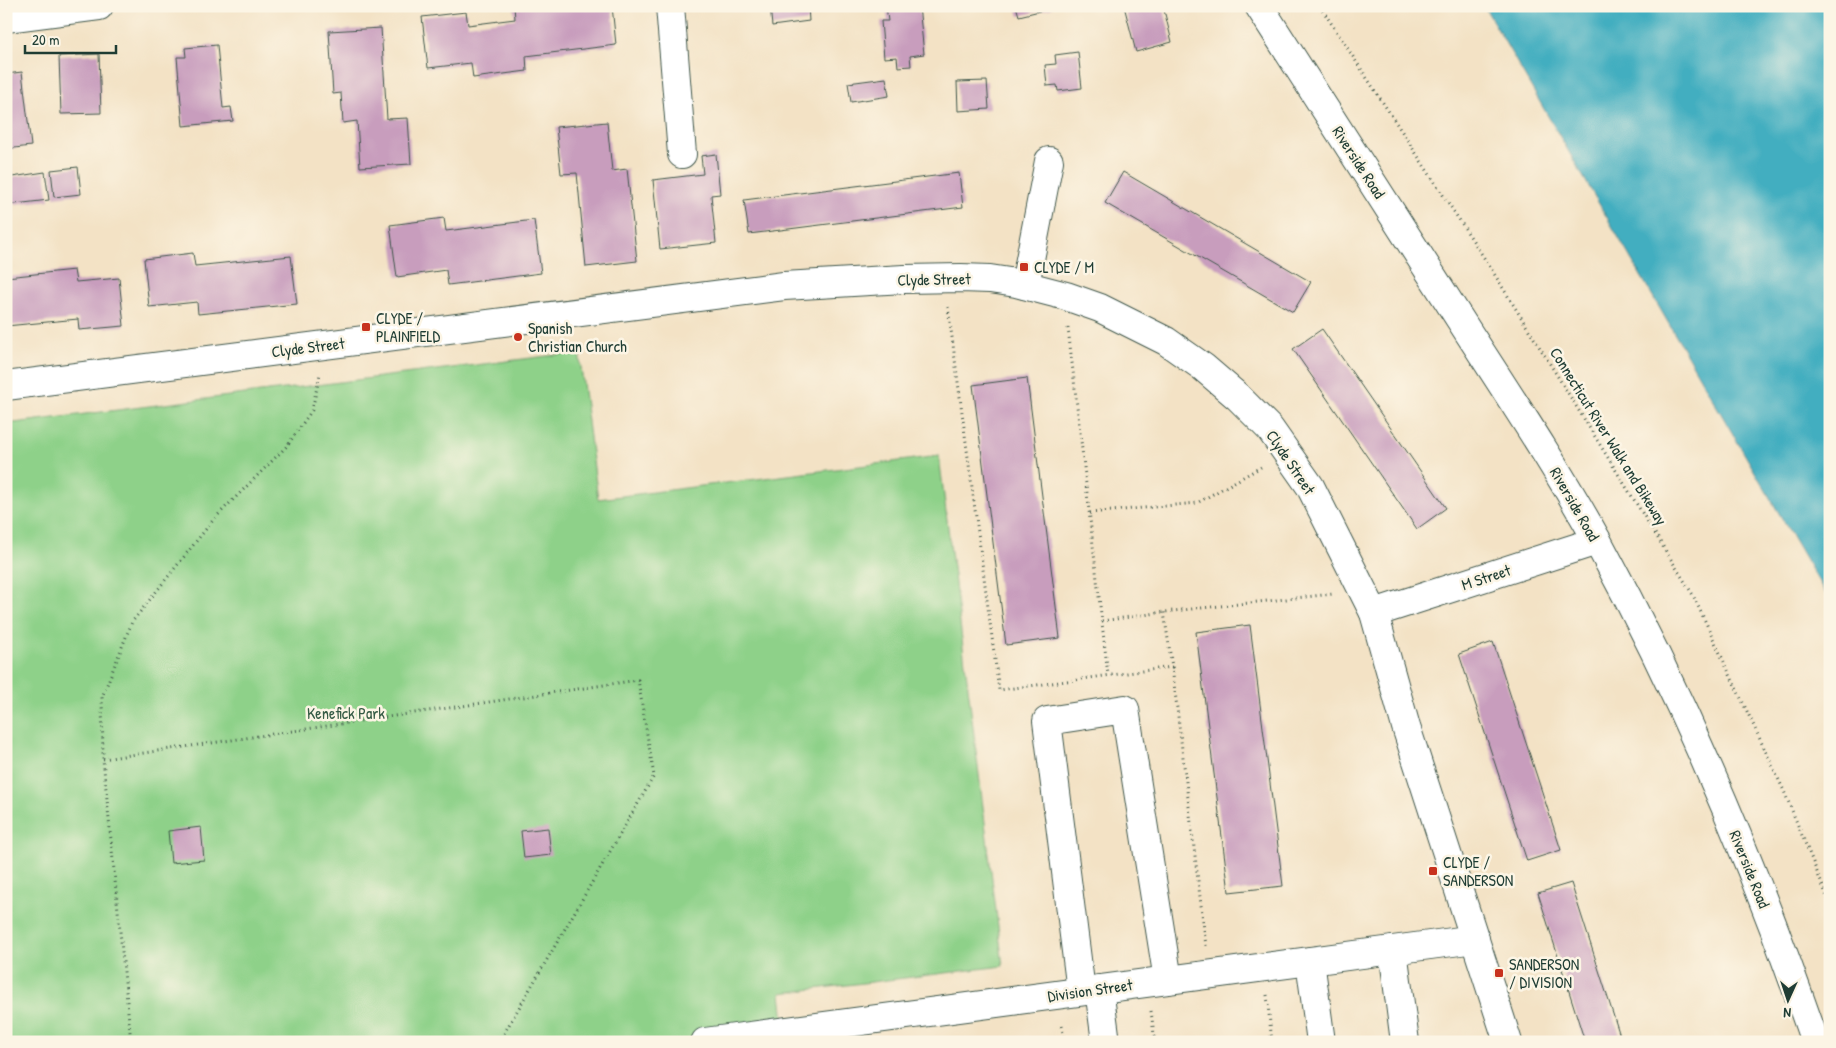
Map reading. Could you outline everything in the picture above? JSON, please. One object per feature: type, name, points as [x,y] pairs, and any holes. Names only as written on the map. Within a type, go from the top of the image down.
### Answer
[{"type":"street","points":[[6,18],[99,6]]},
{"type":"street","points":[[670,6],[682,154]]},
{"type":"street","name":"Riverside Road","points":[[1259,6],[1502,384],[1597,541],[1666,675],[1705,761],[1743,849],[1785,956],[1815,1042]]},
{"type":"street","points":[[1025,285],[1049,161]]},
{"type":"street","name":"Clyde Street","points":[[6,386],[784,286],[880,280],[961,278],[1025,285],[1091,304],[1166,341],[1203,367],[1238,397],[1270,429],[1310,486],[1374,613],[1406,728],[1508,1042]]},
{"type":"street","name":"M Street","points":[[1374,613],[1597,541]]},
{"type":"street","points":[[1106,1042],[1090,990],[1047,721],[1125,709],[1168,980]]},
{"type":"street","name":"Division Street","points":[[704,1042],[828,1033],[1090,990],[1475,939]]},
{"type":"street","points":[[1393,950],[1405,1042]]},
{"type":"street","points":[[1310,961],[1321,1042]]},
{"type":"path","name":"Connecticut River Walk and Bikeway","points":[[1320,6],[1490,267],[1693,595],[1784,791],[1830,904]]},
{"type":"path","points":[[948,304],[999,690],[1172,667]]},
{"type":"path","points":[[1068,327],[1108,675]]},
{"type":"path","points":[[131,1042],[103,759],[102,697],[132,622],[214,519],[286,446],[312,410],[327,344]]},
{"type":"path","points":[[1090,514],[1197,503],[1264,465]]},
{"type":"path","points":[[1102,621],[1164,612],[1336,593]]},
{"type":"path","points":[[1164,612],[1206,946]]},
{"type":"path","points":[[103,759],[638,680],[654,776],[499,1042]]},
{"type":"path","points":[[1263,967],[1272,1042]]},
{"type":"path","points":[[1062,1026],[1064,1042]]},
{"type":"green space","name":"Kenefick Park","points":[[579,352],[598,499],[939,456],[1003,966],[781,993],[786,1042],[6,1042],[6,424]]},
{"type":"water","points":[[1484,6],[1830,6],[1830,601]]},
{"type":"building","points":[[514,6],[612,6],[616,45],[526,56],[527,71],[473,78],[471,63],[428,68],[422,17],[466,12],[468,25],[515,19]]},
{"type":"building","points":[[770,6],[808,6],[809,21],[772,26]]},
{"type":"building","points":[[819,6],[835,6],[835,7],[820,9]]},
{"type":"building","points":[[886,6],[919,6],[924,54],[910,56],[911,66],[898,67],[897,57],[884,58],[881,21],[888,21]]},
{"type":"building","points":[[1016,6],[1051,6],[1052,8],[1019,16]]},
{"type":"building","points":[[1124,6],[1163,6],[1172,42],[1136,52]]},
{"type":"building","points":[[381,28],[387,119],[408,118],[411,164],[360,167],[357,121],[343,123],[341,93],[333,94],[329,31]]},
{"type":"building","points":[[217,45],[223,108],[231,107],[233,121],[183,126],[177,57],[186,57],[185,48]]},
{"type":"building","points":[[1078,52],[1082,88],[1058,91],[1057,85],[1047,86],[1045,65],[1056,64],[1055,55]]},
{"type":"building","points":[[99,54],[101,113],[61,114],[59,56]]},
{"type":"building","points":[[22,72],[31,146],[6,149],[6,74]]},
{"type":"building","points":[[886,78],[889,96],[851,102],[848,83]]},
{"type":"building","points":[[987,81],[989,109],[958,111],[957,82]]},
{"type":"building","points":[[607,122],[612,171],[627,169],[637,261],[586,267],[577,173],[561,174],[556,127]]},
{"type":"building","points":[[716,154],[720,194],[711,195],[716,243],[660,249],[653,180],[703,174],[701,156]]},
{"type":"building","points":[[78,167],[81,194],[54,197],[51,170]]},
{"type":"building","points":[[11,170],[12,177],[45,172],[49,200],[6,205],[6,171]]},
{"type":"building","points":[[1123,172],[1311,282],[1293,312],[1105,203]]},
{"type":"building","points":[[959,173],[963,207],[749,234],[744,200]]},
{"type":"building","points":[[444,218],[446,231],[534,220],[541,273],[448,285],[446,270],[397,277],[390,225]]},
{"type":"building","points":[[193,253],[195,266],[291,256],[297,304],[198,314],[197,302],[149,307],[144,259]]},
{"type":"building","points":[[74,270],[76,282],[119,278],[124,326],[79,330],[78,319],[6,326],[6,277]]},
{"type":"building","points":[[1322,329],[1446,508],[1417,529],[1293,349]]},
{"type":"building","points":[[1027,378],[1060,638],[1006,645],[973,385]]},
{"type":"building","points":[[1250,625],[1283,886],[1229,892],[1196,632]]},
{"type":"building","points":[[1493,642],[1561,850],[1527,861],[1459,654]]},
{"type":"building","points":[[201,827],[204,860],[171,863],[168,831]]},
{"type":"building","points":[[548,828],[551,855],[524,858],[521,831]]},
{"type":"building","points":[[1571,883],[1622,1042],[1585,1042],[1538,893]]},
{"type":"place","name":"CLYDE / M","points":[[1024,267]]},
{"type":"place","name":"CLYDE / PLAINFIELD","points":[[366,327]]},
{"type":"place","name":"Spanish Christian Church","points":[[518,337]]},
{"type":"place","name":"CLYDE / SANDERSON","points":[[1433,871]]},
{"type":"place","name":"SANDERSON / DIVISION","points":[[1499,973]]}]
